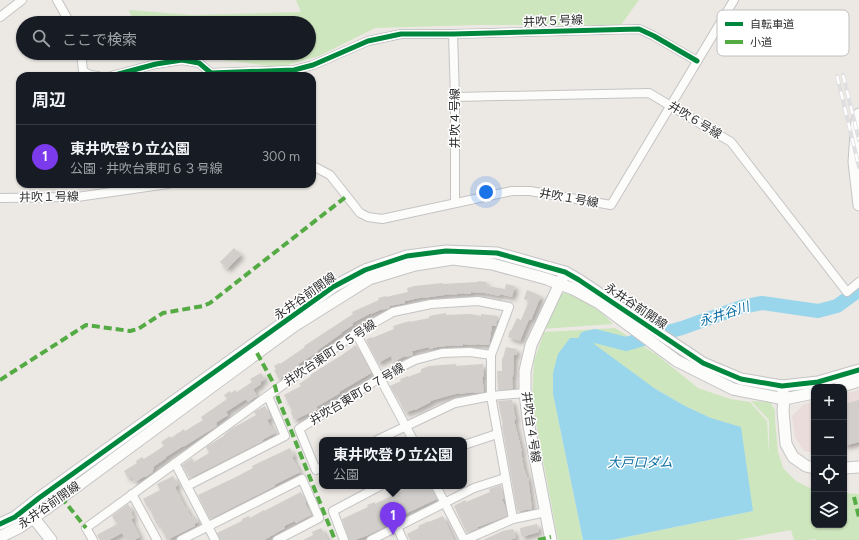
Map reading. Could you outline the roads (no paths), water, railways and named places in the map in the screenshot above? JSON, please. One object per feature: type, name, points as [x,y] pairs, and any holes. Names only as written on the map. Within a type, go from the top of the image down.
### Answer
[{"type":"street","points":[[0,17],[22,0]]},
{"type":"street","points":[[57,0],[66,16]]},
{"type":"street","name":"井吹１号線","points":[[728,10],[734,0]]},
{"type":"street","name":"井吹１号線","points":[[316,168],[330,175],[360,213],[368,217],[382,219],[512,191],[530,191],[611,205],[717,27]]},
{"type":"street","name":"井吹５号線","points":[[253,72],[294,70],[313,65],[368,41],[401,34],[639,29],[654,36],[696,61]]},
{"type":"street","name":"井吹４号線","points":[[454,34],[455,203]]},
{"type":"street","points":[[82,60],[83,71],[85,72]]},
{"type":"street","points":[[126,72],[156,64],[182,60],[199,63],[210,72]]},
{"type":"street","name":"井吹６号線","points":[[455,97],[649,93],[731,142],[846,292],[859,282]]},
{"type":"street","points":[[859,114],[857,120],[854,162],[859,205]]},
{"type":"street","name":"井吹１号線","points":[[0,198],[77,197],[140,188]]},
{"type":"street","name":"永井谷前開線","points":[[0,524],[15,516],[333,286],[364,270],[407,256],[446,251],[497,253],[565,272],[703,362],[741,379],[782,386],[818,382],[859,370]]},
{"type":"street","name":"永井谷前開線","points":[[0,537],[20,527],[294,326],[369,279],[415,265],[453,259],[492,264],[547,278],[573,289],[599,303],[677,361],[733,388],[784,399],[811,394]]},
{"type":"street","name":"井吹台４号線","points":[[551,540],[529,426],[525,393],[525,370],[531,345],[565,272]]},
{"type":"street","name":"井吹台東町６５号線","points":[[93,540],[86,528],[356,333],[393,312],[431,304],[478,301],[510,307],[491,355],[491,396],[513,519]]},
{"type":"street","points":[[356,333],[381,377],[411,437]]},
{"type":"street","name":"井吹台東町６７号線","points":[[319,468],[316,470],[299,429],[381,377],[415,360],[442,354],[470,352],[491,355]]},
{"type":"street","points":[[847,385],[859,381]]},
{"type":"street","points":[[782,386],[786,444],[793,457],[806,466],[811,467]]},
{"type":"street","points":[[382,437],[455,403],[491,396],[525,393]]},
{"type":"street","points":[[187,486],[285,436],[268,396]]},
{"type":"street","points":[[467,444],[497,434]]},
{"type":"street","points":[[175,463],[215,540]]},
{"type":"street","points":[[847,468],[859,467]]},
{"type":"street","points":[[371,540],[474,488],[505,478]]},
{"type":"street","points":[[181,540],[302,479],[319,518],[277,540]]},
{"type":"street","points":[[344,540],[332,512],[374,489]]},
{"type":"street","points":[[437,489],[464,540],[513,519],[546,512]]},
{"type":"street","points":[[132,494],[157,540]]},
{"type":"street","points":[[26,508],[51,540]]},
{"type":"street","points":[[397,527],[403,540]]},
{"type":"water","name":"大戸口ダム","points":[[570,338],[586,338],[654,388],[685,406],[711,418],[741,427],[753,511],[612,540],[583,540],[553,394],[553,373],[558,354]]},
{"type":"waterway","name":"永井谷川","points":[[586,338],[595,336],[626,344],[682,328],[741,307],[762,303],[818,311],[837,306],[859,290]]},
{"type":"railway","points":[[843,75],[859,140]]},
{"type":"railway","points":[[837,76],[859,167]]},
{"type":"place","name":"東井吹登り立公園","points":[[393,535]]}]
